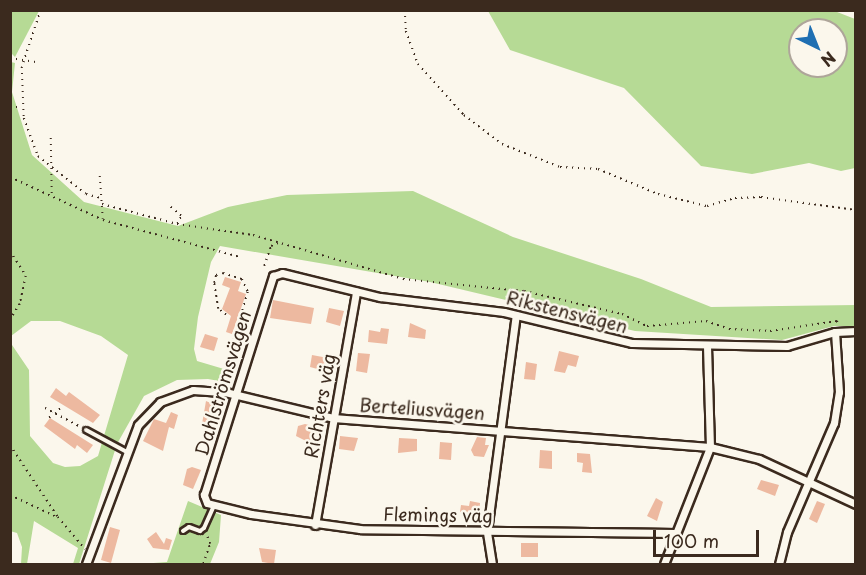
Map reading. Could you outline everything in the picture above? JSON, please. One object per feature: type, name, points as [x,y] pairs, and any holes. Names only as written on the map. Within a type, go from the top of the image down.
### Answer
[{"type":"street","name":"Rikstensvägen","points":[[273,276],[282,273],[356,292],[516,315],[632,343],[787,346],[839,332],[855,331]]},
{"type":"street","name":"Dahlströmsvägen","points":[[205,500],[235,394],[273,276]]},
{"type":"street","name":"Richters väg","points":[[315,525],[356,292]]},
{"type":"street","points":[[492,564],[487,531],[516,315]]},
{"type":"street","points":[[778,564],[788,532],[827,444],[838,407],[839,332]]},
{"type":"street","points":[[664,564],[710,447],[707,345]]},
{"type":"street","name":"Berteliusvägen","points":[[86,564],[138,426],[160,402],[193,390],[235,394],[333,418],[501,429],[710,447],[759,459],[810,480],[855,504]]},
{"type":"street","name":"Flemings väg","points":[[205,500],[214,506],[315,525],[487,531],[675,533]]},
{"type":"lane","points":[[86,430],[128,452]]},
{"type":"lane","points":[[183,531],[189,527],[200,531],[204,528],[214,506]]},
{"type":"path","points":[[41,10],[24,61],[21,88],[24,118],[38,156],[86,194],[101,198]]},
{"type":"path","points":[[405,10],[406,31],[418,64],[464,115],[502,144],[560,167],[598,169],[658,194],[707,206],[735,198],[761,197],[855,210]]},
{"type":"path","points":[[10,58],[36,62]]},
{"type":"path","points":[[10,107],[23,107]]},
{"type":"path","points":[[51,138],[52,196]]},
{"type":"path","points":[[100,176],[103,219]]},
{"type":"path","points":[[10,177],[103,219],[240,257]]},
{"type":"path","points":[[102,204],[177,224],[279,243],[403,279],[524,291],[622,314],[647,326],[706,321],[729,329],[770,331],[837,321],[839,332]]},
{"type":"path","points":[[169,206],[181,216],[177,224]]},
{"type":"path","points":[[264,266],[271,246],[279,243]]},
{"type":"path","points":[[10,251],[26,276],[20,304],[10,320]]},
{"type":"path","points":[[226,315],[216,300],[214,278],[219,273],[239,276],[248,292],[233,343]]},
{"type":"path","points":[[49,418],[62,406]]},
{"type":"path","points":[[45,408],[86,430]]},
{"type":"path","points":[[10,446],[58,518],[90,555]]},
{"type":"path","points":[[10,495],[58,518]]},
{"type":"path","points":[[10,500],[14,496]]},
{"type":"path","points":[[203,564],[210,544],[204,528]]},
{"type":"green space","points":[[832,10],[855,19],[855,168],[841,171],[809,163],[752,174],[701,166],[624,88],[510,50],[488,11]]},
{"type":"green space","points":[[10,11],[39,11],[15,57],[11,53]]},
{"type":"green space","points":[[11,62],[15,63],[12,92],[32,155],[84,202],[178,226],[228,207],[287,195],[413,191],[513,237],[641,279],[711,307],[856,305],[855,326],[834,326],[782,340],[635,331],[430,282],[220,246],[211,262],[198,317],[194,349],[197,361],[234,372],[230,383],[208,379],[177,380],[144,396],[117,444],[79,564],[73,564],[78,548],[34,521],[27,564],[21,564],[22,547],[17,533],[10,531],[10,342],[29,370],[30,436],[53,463],[65,467],[80,466],[98,456],[128,355],[101,336],[60,321],[31,321],[11,336]]},
{"type":"green space","points":[[188,501],[221,515],[219,542],[210,564],[140,564],[167,562]]},
{"type":"building","points":[[225,277],[241,282],[238,291],[246,294],[232,334],[226,332],[231,316],[222,309],[230,288],[222,285]]},
{"type":"building","points":[[273,300],[314,308],[311,324],[270,318]]},
{"type":"building","points":[[329,308],[344,311],[340,326],[326,322]]},
{"type":"building","points":[[410,323],[426,330],[425,339],[408,337]]},
{"type":"building","points":[[381,328],[389,329],[387,344],[368,342],[369,330],[380,332]]},
{"type":"building","points":[[205,334],[218,338],[214,351],[200,347]]},
{"type":"building","points":[[559,351],[579,356],[576,367],[568,365],[565,373],[554,371]]},
{"type":"building","points":[[358,353],[370,354],[367,373],[356,371]]},
{"type":"building","points":[[312,355],[328,358],[325,371],[310,367]]},
{"type":"building","points":[[526,362],[537,364],[535,380],[524,379]]},
{"type":"building","points":[[56,388],[66,396],[69,392],[100,415],[93,423],[50,397]]},
{"type":"building","points":[[206,401],[222,408],[212,427],[202,424]]},
{"type":"building","points":[[171,412],[178,415],[174,429],[169,427],[163,451],[143,441],[154,419],[166,423]]},
{"type":"building","points":[[50,418],[93,445],[87,453],[77,445],[75,449],[44,426]]},
{"type":"building","points":[[305,424],[316,427],[312,444],[296,436],[298,426]]},
{"type":"building","points":[[340,436],[358,438],[354,451],[339,449]]},
{"type":"building","points":[[477,437],[486,438],[485,445],[489,445],[484,457],[474,456],[471,450]]},
{"type":"building","points":[[399,438],[417,439],[417,451],[398,453]]},
{"type":"building","points":[[440,442],[452,443],[451,460],[439,459]]},
{"type":"building","points":[[540,450],[552,451],[552,469],[539,468]]},
{"type":"building","points":[[577,453],[590,454],[592,473],[582,472],[583,463],[577,462]]},
{"type":"building","points":[[192,467],[201,470],[193,489],[183,485],[187,469]]},
{"type":"building","points":[[761,480],[779,485],[775,496],[757,489]]},
{"type":"building","points":[[656,498],[663,502],[657,521],[647,516]]},
{"type":"building","points":[[470,501],[480,503],[479,515],[460,512],[461,505],[469,506]]},
{"type":"building","points":[[817,501],[825,504],[817,523],[809,519]]},
{"type":"building","points":[[110,527],[120,530],[111,563],[101,560]]},
{"type":"building","points":[[156,532],[164,544],[166,538],[172,540],[169,550],[153,548],[147,539]]},
{"type":"building","points":[[521,543],[538,543],[538,557],[521,557]]},
{"type":"building","points":[[259,548],[276,550],[274,564],[262,562]]}]
